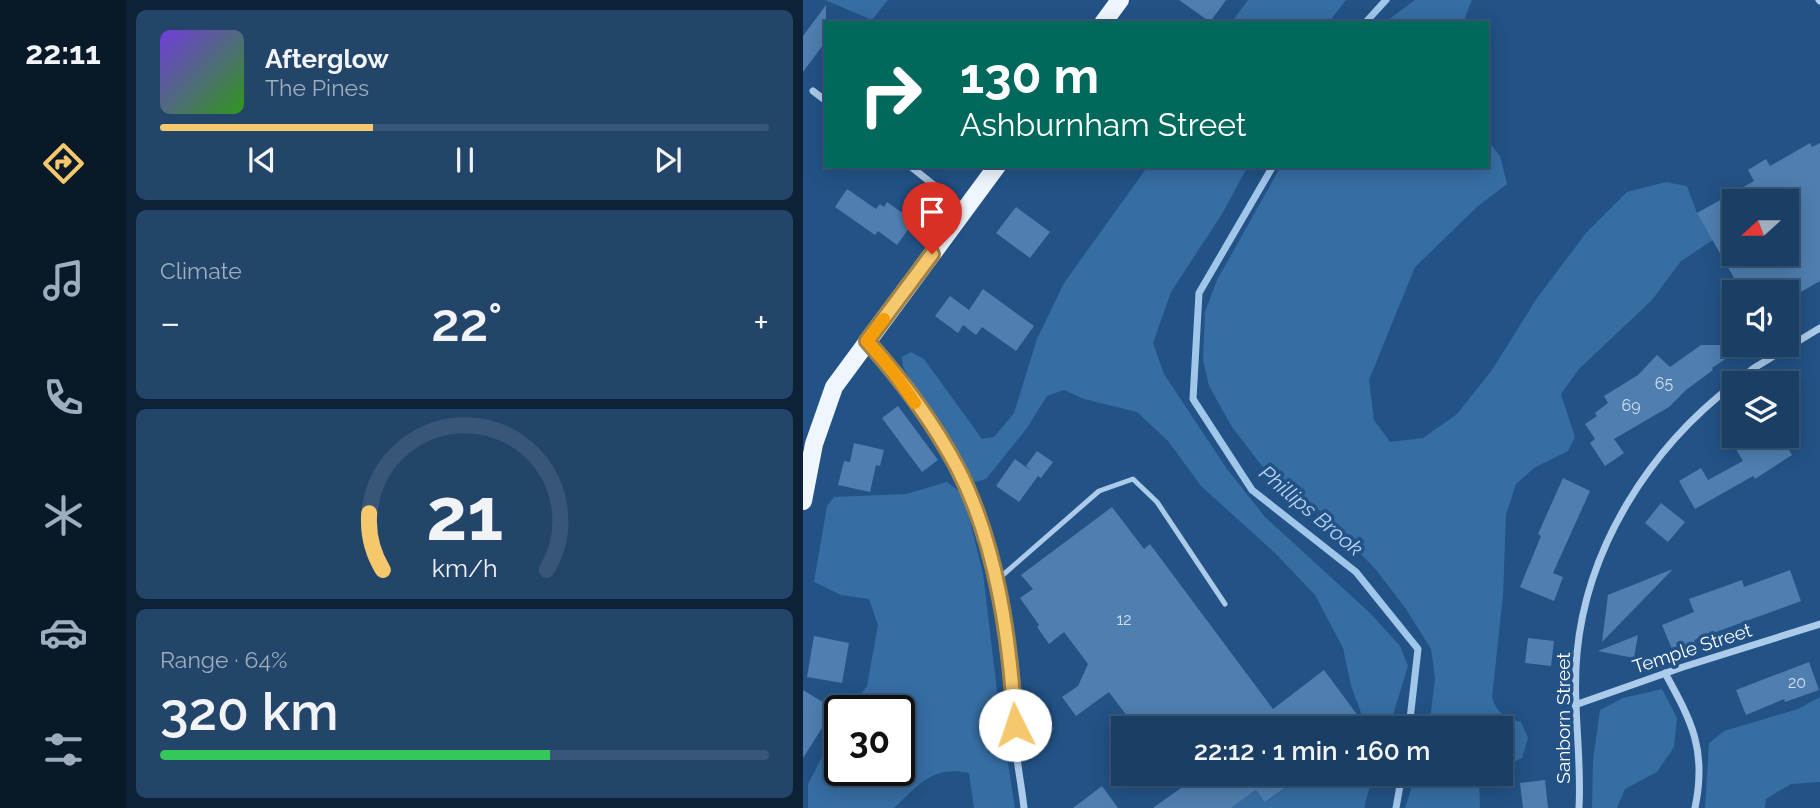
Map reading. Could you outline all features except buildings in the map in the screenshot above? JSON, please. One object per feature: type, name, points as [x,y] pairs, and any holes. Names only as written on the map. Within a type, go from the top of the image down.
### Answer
[{"type":"main road","points":[[1104,21],[1120,0]]},
{"type":"main road","points":[[803,501],[814,444],[830,396],[841,374],[996,168]]},
{"type":"street","points":[[813,91],[824,99]]},
{"type":"street","points":[[912,168],[965,210]]},
{"type":"street","name":"Sanborn Street","points":[[1750,371],[1820,328]]},
{"type":"street","points":[[867,341],[892,370],[939,436],[958,469],[975,513],[996,581],[1011,670],[1024,808]]},
{"type":"street","name":"Sanborn Street","points":[[1579,808],[1575,705],[1577,654],[1584,605],[1605,548],[1637,488],[1695,418],[1722,394]]},
{"type":"street","name":"Temple Street","points":[[1575,705],[1665,673],[1820,624]]},
{"type":"street","points":[[1665,673],[1696,734],[1699,791],[1695,808]]},
{"type":"lane","points":[[996,581],[1099,491],[1133,479],[1157,502],[1225,604]]},
{"type":"shaded area","points":[[825,0],[888,0],[872,20]]},
{"type":"shaded area","points":[[1248,0],[1346,0],[1330,21],[1232,21]]},
{"type":"shaded area","points":[[1415,0],[1472,0],[1464,21],[1387,21]]},
{"type":"shaded area","points":[[1489,142],[1500,156],[1507,184],[1478,206],[1415,267],[1369,380],[1374,420],[1390,442],[1423,438],[1457,414],[1492,370],[1537,298],[1586,233],[1627,192],[1666,182],[1687,186],[1697,213],[1713,240],[1681,261],[1652,300],[1579,369],[1561,394],[1575,437],[1568,451],[1534,468],[1516,484],[1506,515],[1503,595],[1492,698],[1497,708],[1506,716],[1430,716],[1435,678],[1431,649],[1406,609],[1377,571],[1318,509],[1272,479],[1232,427],[1209,386],[1203,360],[1205,312],[1217,280],[1280,168],[1489,168]]},
{"type":"shaded area","points":[[1147,168],[1247,168],[1222,214],[1171,292],[1153,343],[1164,374],[1227,469],[1265,517],[1370,613],[1400,646],[1408,666],[1393,716],[1362,716],[1351,686],[1343,648],[1315,595],[1276,554],[1201,486],[1168,441],[1137,412],[1084,399],[1064,390],[1047,396],[1027,428],[986,479],[975,482],[963,469],[903,367],[902,357],[911,352],[924,359],[982,439],[994,437],[1014,413],[1037,339],[1064,283]]},
{"type":"shaded area","points":[[947,482],[963,494],[983,573],[998,699],[1015,808],[974,808],[969,773],[956,771],[936,774],[927,779],[894,808],[808,808],[808,784],[824,754],[824,786],[915,786],[915,695],[860,695],[867,686],[878,625],[869,599],[841,595],[814,582],[827,506],[834,497],[906,494]]},
{"type":"shaded area","points":[[1662,689],[1677,718],[1674,747],[1657,772],[1625,789],[1617,808],[1592,808],[1593,760],[1600,710],[1623,698]]},
{"type":"shaded area","points":[[1820,697],[1820,782],[1791,784],[1766,799],[1765,808],[1705,808],[1709,743],[1724,731],[1798,709]]},
{"type":"shaded area","points":[[1513,720],[1521,722],[1528,738],[1522,758],[1513,762]]},
{"type":"shaded area","points":[[1288,786],[1370,786],[1364,808],[1231,808],[1256,790],[1266,802]]},
{"type":"shaded area","points":[[1412,786],[1479,786],[1480,808],[1405,808]]},
{"type":"waterway","name":"Phillips Brook","points":[[1367,21],[1386,0]]},
{"type":"waterway","name":"Phillips Brook","points":[[1272,168],[1199,293],[1193,399],[1252,490],[1356,572],[1418,649],[1410,716]]},
{"type":"waterway","name":"Phillips Brook","points":[[1396,808],[1400,786]]},
{"type":"slow traffic","points":[[884,319],[867,341],[915,403]]},
{"type":"route","points":[[932,254],[867,341],[892,370],[939,436],[958,469],[975,513],[996,581],[1009,653],[1015,725]]}]
